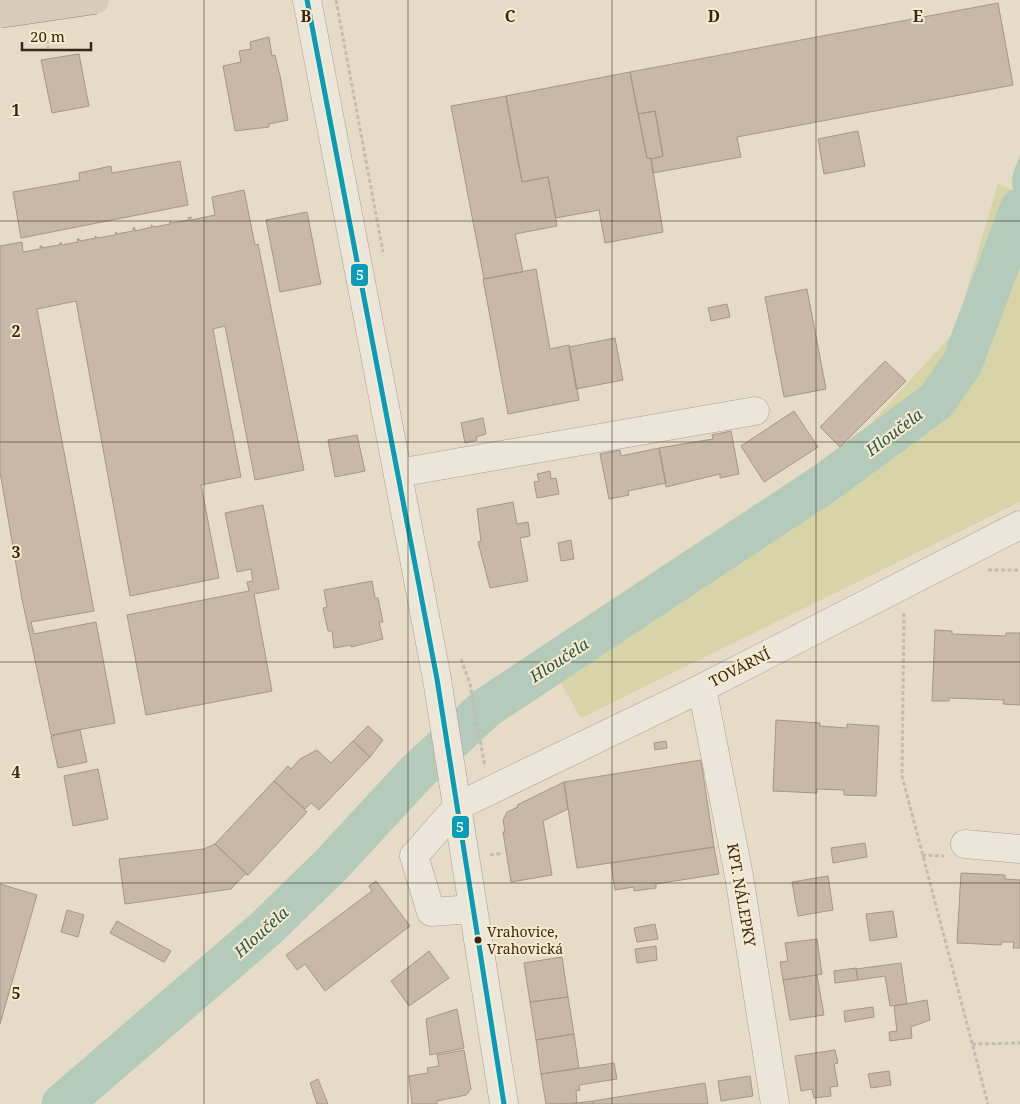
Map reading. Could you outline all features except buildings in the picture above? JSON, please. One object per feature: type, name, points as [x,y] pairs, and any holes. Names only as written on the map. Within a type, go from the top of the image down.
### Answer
[{"type":"highway","points":[[0,14],[95,0]]},
{"type":"street","points":[[308,0],[440,697],[504,1104]]},
{"type":"street","points":[[398,473],[755,411]]},
{"type":"street","name":"TOVÁRNÍ","points":[[458,806],[702,688],[1020,525]]},
{"type":"street","name":"KPT. NÁLEPKY","points":[[702,688],[739,876],[775,1104]]},
{"type":"street","points":[[458,806],[414,856],[431,912],[473,909]]},
{"type":"street","points":[[965,844],[1020,849]]},
{"type":"path","points":[[984,570],[1020,570]]},
{"type":"path","points":[[895,616],[904,612],[902,776],[988,1104]]},
{"type":"path","points":[[470,684],[482,759]]},
{"type":"path","points":[[972,1044],[1020,1043]]},
{"type":"shaded area","points":[[1020,156],[1020,200],[1018,200],[1013,188],[1012,178]]},
{"type":"shaded area","points":[[998,183],[1020,194],[1020,502],[581,718],[544,654],[842,455],[955,331]]},
{"type":"waterway","name":"Hloučela","points":[[62,1104],[264,930],[330,866],[416,773],[487,707],[828,481],[936,401],[962,364],[1020,209]]},
{"type":"transit line","name":"5","points":[[307,0],[437,679],[504,1104]]},
{"type":"place","name":"Vrahovice, Vrahovická","points":[[478,940]]}]
